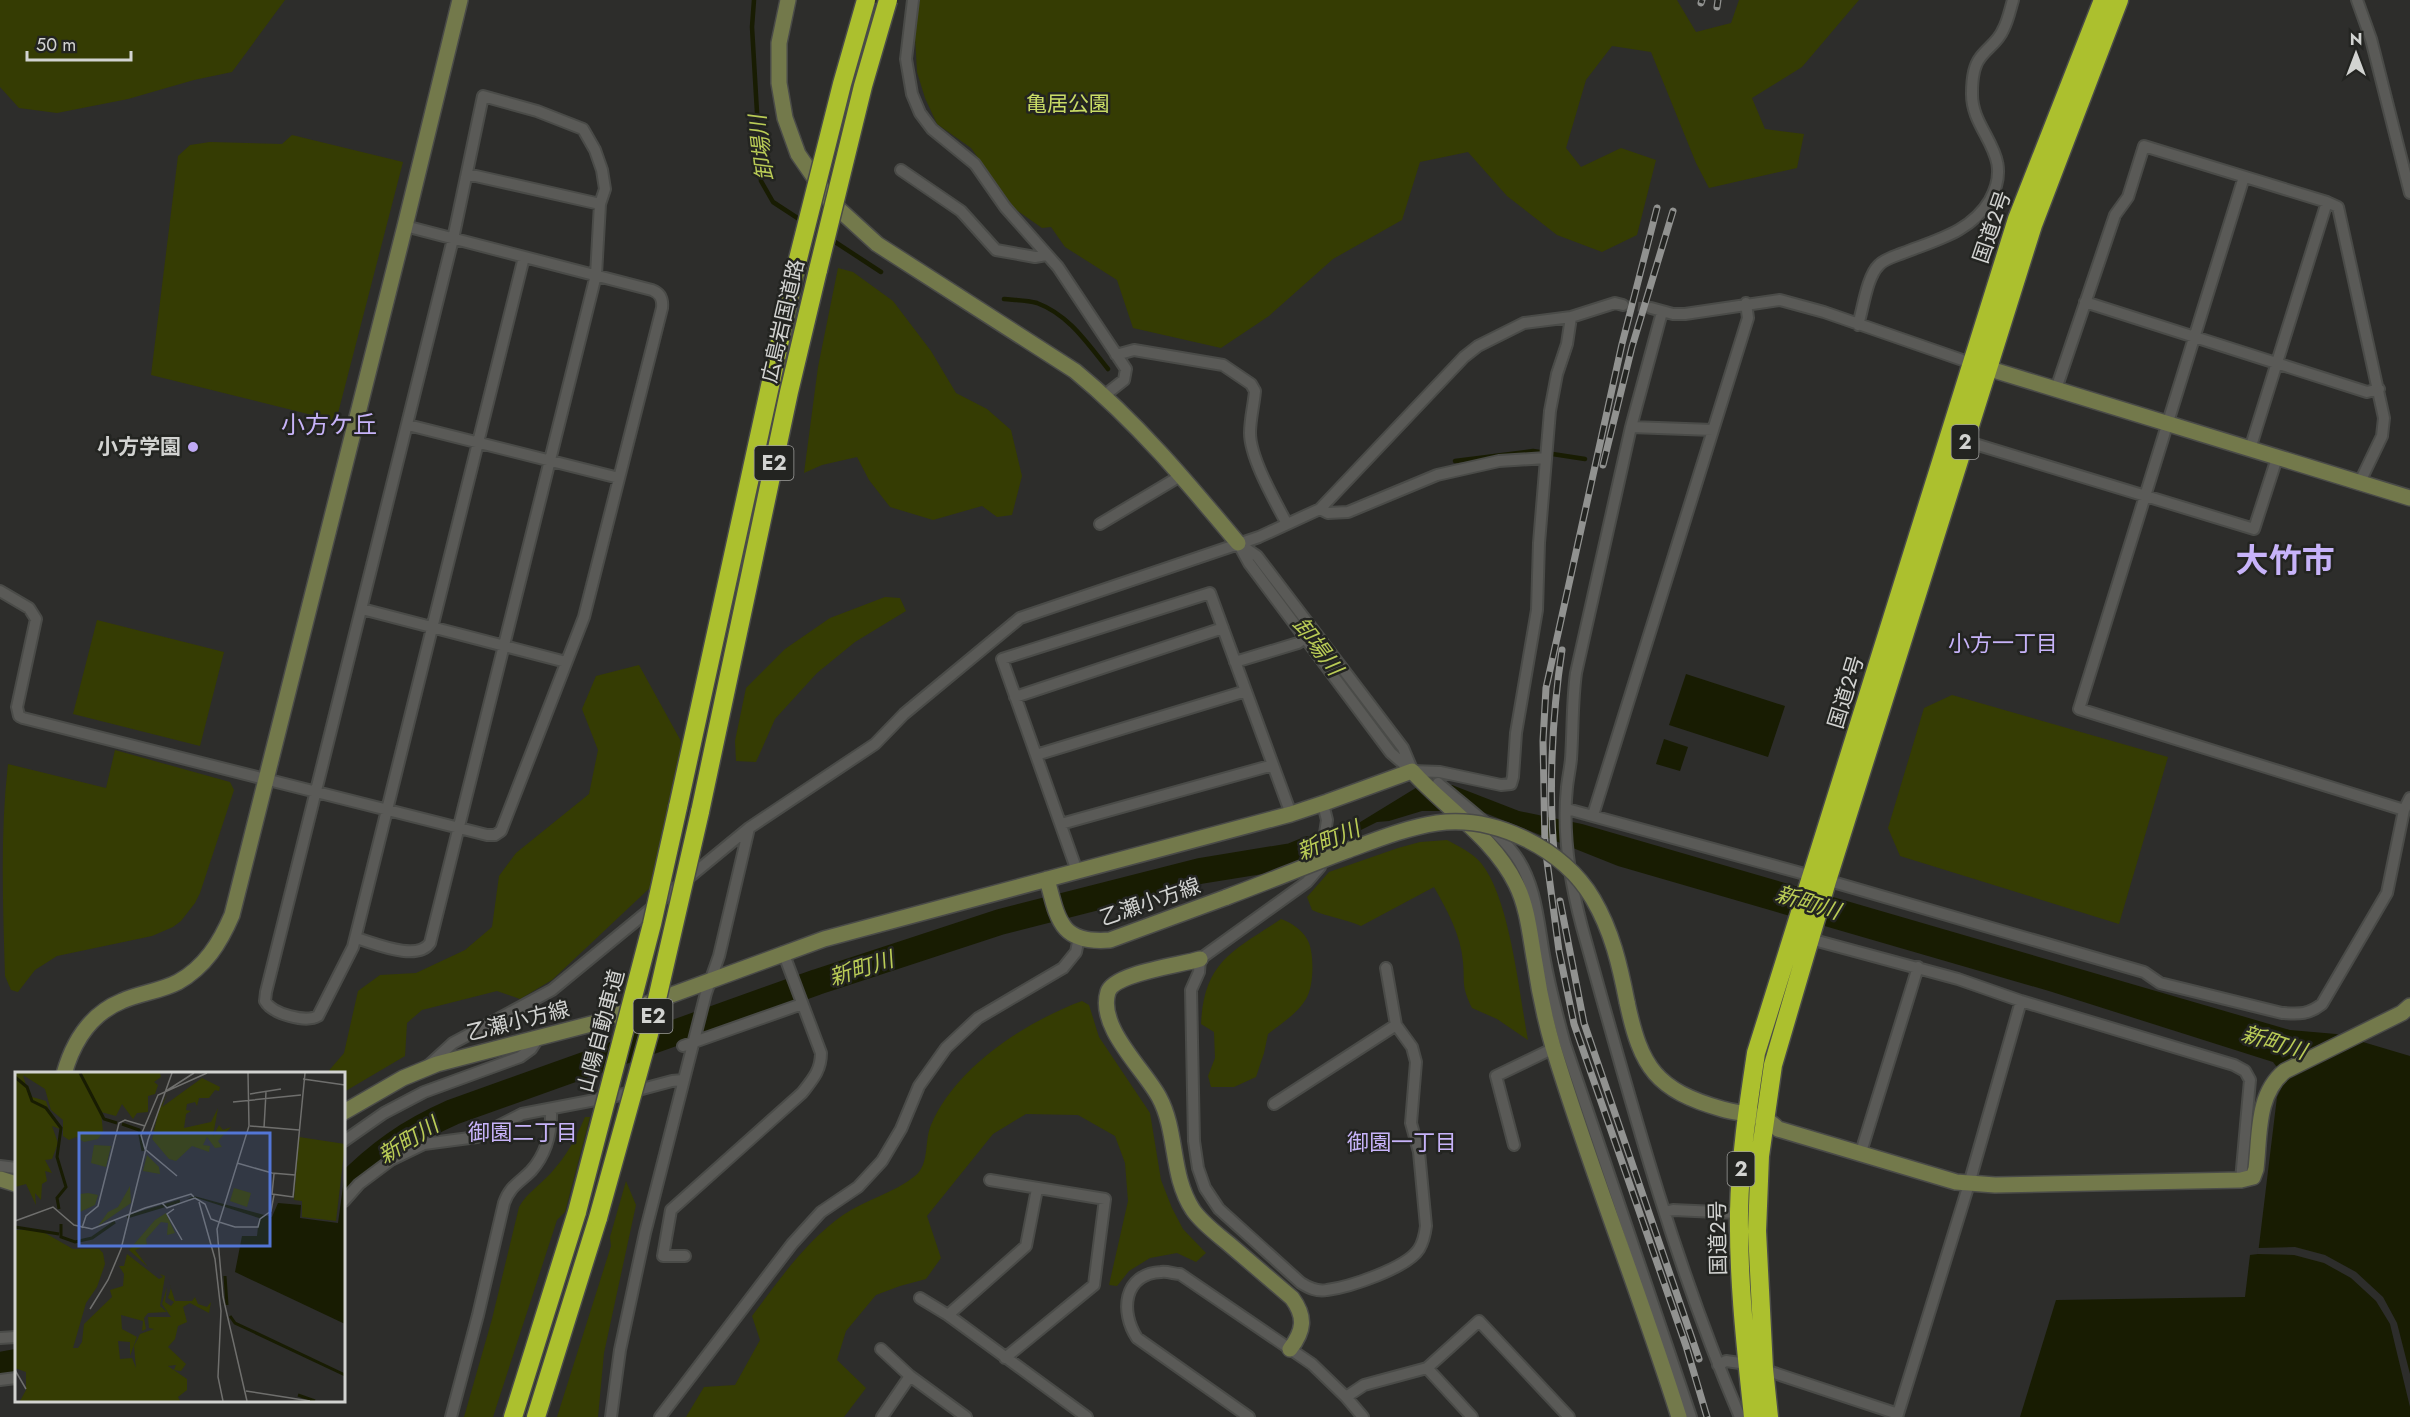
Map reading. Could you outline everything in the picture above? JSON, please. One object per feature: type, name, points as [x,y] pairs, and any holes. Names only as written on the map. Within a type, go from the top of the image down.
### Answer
[{"type":"highway","name":"広島岩国道路","points":[[711,652],[796,267],[842,84],[866,0]]},
{"type":"highway","name":"広島岩国道路","points":[[536,1417],[598,1218],[649,1034],[675,927],[789,392],[863,86],[888,0]]},
{"type":"highway","name":"国道2号","points":[[1753,1417],[1760,1156],[1755,1117],[1756,1053],[1806,932],[1818,883],[1979,366],[2017,219],[2050,130],[2103,0]]},
{"type":"highway","name":"国道2号","points":[[1818,883],[1965,441],[1979,366],[2119,0]]},
{"type":"highway","name":"山陽自動車道","points":[[513,1417],[577,1212],[652,924],[711,652]]},
{"type":"highway","name":"国道2号","points":[[1755,1117],[1739,1213],[1756,1366],[1769,1417]]},
{"type":"street","points":[[65,1072],[69,1055],[78,1038],[90,1023],[104,1010],[121,1001],[177,982],[196,970],[223,936],[232,915],[460,0]]},
{"type":"street","points":[[788,0],[779,43],[779,83],[785,118],[798,154],[831,202],[877,244],[1075,371],[1105,395],[1182,475],[1238,543],[1249,563],[1391,753],[1493,848],[1506,866],[1525,904],[1541,1002],[1554,1048],[1679,1417]]},
{"type":"street","points":[[913,0],[906,58],[912,94],[920,113],[932,129],[975,164],[1005,207],[1058,267],[1126,369],[1124,380],[1105,395]]},
{"type":"street","points":[[1858,325],[1872,276],[1879,264],[1964,227],[1982,213],[1991,197],[1996,185],[1996,155],[1976,115],[1971,95],[1974,71],[1980,58],[2004,30],[2013,0]]},
{"type":"street","points":[[2357,0],[2371,39],[2410,193]]},
{"type":"street","points":[[356,938],[411,952],[428,947],[596,275],[600,204],[604,189],[602,170],[588,135],[583,129],[537,111],[483,96],[468,174],[408,425],[266,992],[267,1005],[274,1010],[306,1019],[318,1016],[352,951],[524,257]]},
{"type":"street","points":[[2056,389],[2115,215],[2128,198],[2144,146],[2327,202],[2338,207],[2384,418],[2382,436],[2360,484]]},
{"type":"street","points":[[901,170],[961,211],[996,250],[1035,257],[1046,255]]},
{"type":"street","points":[[468,174],[600,204]]},
{"type":"street","points":[[2244,177],[2079,709],[2404,810]]},
{"type":"street","points":[[2250,449],[2327,202]]},
{"type":"street","points":[[0,591],[29,608],[36,619],[16,707],[19,716],[458,828],[488,835],[495,835],[501,831],[584,616],[663,302],[660,295],[652,290],[405,226]]},
{"type":"street","points":[[1651,308],[1673,314],[1780,300],[1800,305],[1979,366],[2410,498]]},
{"type":"street","points":[[2085,302],[2367,392],[2379,389]]},
{"type":"street","points":[[424,1069],[453,1043],[552,990],[749,828],[875,744],[921,699],[1020,618],[1238,543],[1306,517],[1320,509],[1464,357],[1478,346],[1524,323],[1571,316],[1615,303],[1623,305]]},
{"type":"street","points":[[1593,815],[1748,318],[1746,303]]},
{"type":"street","points":[[1662,312],[1631,427],[1576,672],[1572,700],[1567,814],[1568,860],[1572,889],[1582,927],[1665,1212],[1696,1311],[1740,1417]]},
{"type":"street","points":[[1048,883],[1077,871],[1290,813],[1324,808],[1417,776],[1440,772],[1501,785],[1510,784],[1513,777],[1516,733],[1537,610],[1550,411],[1557,374],[1567,345],[1571,316]]},
{"type":"street","points":[[1116,355],[1134,350],[1224,365],[1251,384],[1255,391],[1250,432],[1251,445],[1270,492],[1287,524]]},
{"type":"street","points":[[408,425],[619,478]]},
{"type":"street","points":[[1631,427],[1713,430]]},
{"type":"street","points":[[1965,441],[2254,529],[2277,458]]},
{"type":"street","points":[[1320,509],[1328,513],[1347,512],[1437,475],[1499,461],[1546,458]]},
{"type":"street","points":[[1100,524],[1182,475]]},
{"type":"street","points":[[1238,543],[1257,556],[1403,748],[1417,776]]},
{"type":"street","points":[[1077,871],[1002,659],[1210,592],[1290,813]]},
{"type":"street","points":[[362,609],[566,662]]},
{"type":"street","points":[[1015,697],[1223,628]]},
{"type":"street","points":[[1235,662],[1298,643],[1304,638]]},
{"type":"street","points":[[1036,756],[1246,691]]},
{"type":"street","points":[[1060,824],[1273,765]]},
{"type":"street","points":[[1438,783],[1502,840],[1516,856],[1531,889],[1538,914],[1552,999],[1565,1044],[1691,1417]]},
{"type":"street","points":[[1567,814],[1593,815],[1818,883],[2144,972],[2160,983],[2282,1013],[2302,1015],[2311,1013],[2322,1004],[2387,894],[2404,810],[2410,798]]},
{"type":"street","points":[[1290,1349],[1302,1330],[1299,1308],[1292,1298],[1211,1229],[1194,1210],[1183,1189],[1166,1111],[1116,1034],[1109,1017],[1108,992],[1114,983],[1126,977],[1200,959],[1307,882],[1320,867],[1327,820],[1324,808]]},
{"type":"street","name":"乙瀬小方線","points":[[345,1111],[403,1078],[424,1069],[464,1056],[595,1023],[708,986],[854,930],[1048,883],[1060,923],[1071,935],[1095,942],[1110,940],[1403,830],[1439,823],[1462,822],[1487,825],[1514,834],[1542,848],[1568,868],[1592,897],[1606,924],[1619,962],[1640,1050],[1648,1066],[1659,1079],[1683,1095],[1722,1110],[1755,1117],[1778,1129],[1969,1184],[2241,1180]]},
{"type":"street","points":[[611,1417],[620,1350],[645,1233],[708,986],[719,956],[749,828]]},
{"type":"street","points":[[1806,932],[2021,1001],[2234,1065],[2245,1071],[2250,1080],[2241,1180],[2253,1177],[2266,1094],[2275,1079],[2284,1071],[2402,1013],[2410,1006]]},
{"type":"street","points":[[660,1417],[792,1244],[822,1212],[858,1187],[882,1161],[901,1129],[919,1086],[946,1048],[978,1018],[1063,968],[1076,952],[1079,937]]},
{"type":"street","points":[[685,1256],[663,1256],[671,1210],[802,1094],[821,1063],[821,1053],[785,957]]},
{"type":"street","points":[[1200,959],[1199,972],[1191,990],[1193,1099],[1194,1141],[1198,1168],[1205,1188],[1219,1209],[1301,1283],[1312,1290],[1326,1291],[1403,1264],[1419,1250],[1425,1238],[1426,1226],[1419,1152],[1411,1124],[1416,1062],[1412,1047],[1396,1025],[1386,968]]},
{"type":"street","points":[[1861,1152],[1918,968]]},
{"type":"street","points":[[1718,1365],[1726,1361],[1756,1366],[1897,1415],[1969,1184],[2021,1001]]},
{"type":"street","points":[[683,1046],[802,1003]]},
{"type":"street","points":[[1274,1104],[1396,1025]]},
{"type":"street","points":[[345,1140],[384,1113],[423,1092],[520,1057],[532,1048],[539,1037]]},
{"type":"street","points":[[1514,1145],[1496,1076],[1554,1048]]},
{"type":"street","points":[[345,1200],[359,1184],[391,1160],[424,1144],[477,1137],[522,1114],[616,1096],[683,1080]]},
{"type":"street","points":[[451,1417],[504,1203],[508,1191],[532,1170],[545,1151],[550,1134],[551,1109]]},
{"type":"street","points":[[0,1166],[15,1168]]},
{"type":"street","points":[[0,1179],[15,1184]]},
{"type":"street","points":[[990,1180],[1105,1199],[1094,1285],[1005,1358]]},
{"type":"street","points":[[948,1315],[1026,1246],[1037,1189]]},
{"type":"street","points":[[1665,1212],[1673,1210],[1739,1213]]},
{"type":"street","points":[[1249,1417],[1137,1338],[1129,1326],[1126,1308],[1130,1291],[1141,1277],[1161,1272],[1180,1274],[1312,1364],[1363,1417]]},
{"type":"street","points":[[920,1298],[948,1315],[1087,1417]]},
{"type":"street","points":[[1346,1397],[1364,1385],[1427,1368],[1479,1321],[1569,1417]]},
{"type":"street","points":[[0,1338],[15,1337]]},
{"type":"street","points":[[881,1349],[910,1376],[966,1417]]},
{"type":"street","points":[[1427,1368],[1472,1417]]},
{"type":"street","points":[[882,1417],[910,1376]]},
{"type":"street","points":[[0,1380],[15,1378]]},
{"type":"green space","points":[[0,0],[285,0],[232,72],[194,80],[128,99],[57,113],[19,108],[0,87]]},
{"type":"green space","name":"亀居公園","points":[[918,0],[1677,0],[1696,32],[1731,23],[1739,0],[1859,0],[1802,67],[1752,98],[1765,129],[1804,134],[1797,168],[1709,188],[1696,163],[1651,52],[1612,46],[1586,80],[1566,148],[1581,167],[1621,148],[1656,160],[1637,235],[1602,252],[1557,235],[1507,196],[1468,152],[1420,162],[1402,220],[1333,259],[1269,316],[1221,348],[1133,328],[1117,280],[1065,247],[1051,227],[1042,228],[1015,209],[971,148],[937,124],[925,98],[917,72],[915,36]]},
{"type":"green space","points":[[292,135],[403,162],[336,421],[151,375],[178,156],[190,145],[210,142],[282,144]]},
{"type":"green space","points":[[838,268],[853,272],[893,301],[931,351],[956,393],[987,409],[1011,430],[1022,476],[1012,515],[997,517],[982,506],[933,520],[890,507],[869,480],[857,457],[822,465],[804,473],[818,367]]},
{"type":"green space","points":[[885,597],[900,598],[906,611],[855,642],[817,673],[775,719],[756,762],[736,761],[735,741],[746,688],[785,649],[830,618]]},
{"type":"green space","points":[[97,620],[224,652],[200,746],[73,714]]},
{"type":"green space","points":[[639,665],[682,743],[654,884],[552,980],[520,999],[497,991],[422,1010],[407,1023],[405,1056],[345,1091],[345,1072],[328,1072],[344,1053],[358,991],[380,975],[416,973],[465,950],[492,927],[499,876],[516,853],[589,794],[598,750],[582,709],[596,676]]},
{"type":"green space","points":[[1952,695],[2168,757],[2119,924],[1900,856],[1888,828],[1924,708]]},
{"type":"green space","points":[[115,750],[230,782],[234,790],[200,893],[181,921],[173,927],[152,936],[57,956],[35,970],[18,992],[11,990],[5,976],[3,896],[3,843],[8,764],[106,788]]},
{"type":"green space","points":[[1447,840],[1478,859],[1491,879],[1512,947],[1528,1040],[1497,1019],[1472,1008],[1465,989],[1462,952],[1456,932],[1434,887],[1361,926],[1312,910],[1307,897],[1329,872],[1420,842]]},
{"type":"green space","points":[[1281,919],[1297,928],[1309,943],[1312,971],[1309,993],[1299,1009],[1268,1034],[1256,1077],[1234,1087],[1211,1087],[1208,1076],[1215,1058],[1214,1032],[1201,1024],[1203,1003],[1208,986],[1224,960]]},
{"type":"green space","points":[[1082,1001],[1089,1005],[1099,1037],[1150,1113],[1161,1180],[1172,1208],[1183,1229],[1206,1253],[1196,1262],[1177,1253],[1150,1258],[1129,1271],[1117,1286],[1109,1285],[1128,1201],[1125,1163],[1115,1136],[1078,1115],[1026,1114],[993,1134],[927,1216],[941,1258],[926,1279],[876,1295],[846,1331],[837,1360],[866,1388],[844,1417],[686,1417],[704,1387],[735,1385],[760,1340],[752,1316],[805,1249],[843,1215],[907,1182],[920,1171],[925,1159],[931,1125],[942,1104],[974,1066],[1016,1034]]},
{"type":"green space","points":[[585,1117],[590,1117],[565,1212],[557,1220],[493,1417],[464,1417],[492,1319],[519,1207],[562,1160]]},
{"type":"green space","points":[[626,1181],[636,1205],[604,1353],[598,1417],[557,1417],[611,1246],[610,1237]]},
{"type":"water","points":[[1686,674],[1785,706],[1768,757],[1669,725]]},
{"type":"water","points":[[1664,739],[1688,747],[1680,771],[1656,764]]},
{"type":"water","points":[[1452,785],[1519,811],[1582,824],[2290,1030],[2336,1034],[2410,1056],[2410,1417],[2020,1417],[2056,1300],[2245,1297],[2250,1255],[2258,1254],[2277,1097],[2286,1079],[2273,1062],[2049,991],[1618,866],[1480,811],[1422,811],[1389,821],[1377,822],[1337,842],[1294,858],[1275,859],[1301,851],[1317,839],[1357,824],[1419,786]]},
{"type":"pier","points":[[2295,1247],[2325,1255],[2356,1272],[2383,1297],[2397,1323],[2410,1374],[2410,1407],[2390,1324],[2376,1301],[2351,1278],[2324,1263],[2294,1255],[2257,1254],[2258,1248]]},
{"type":"waterway","name":"卸場川","points":[[754,0],[752,27],[761,181],[773,202],[802,221]]},
{"type":"waterway","name":"卸場川","points":[[829,238],[881,272]]},
{"type":"waterway","name":"卸場川","points":[[1004,299],[1037,303],[1059,315],[1077,331],[1108,369]]},
{"type":"waterway","points":[[1455,461],[1533,451],[1585,459]]},
{"type":"waterway","name":"卸場川","points":[[1291,609],[1346,683]]},
{"type":"waterway","name":"新町川","points":[[345,1187],[394,1144],[453,1112],[817,982],[1000,922],[1200,871],[1292,856],[1309,849]]},
{"type":"waterway","name":"新町川","points":[[0,1365],[15,1362]]},
{"type":"tunnel","points":[[1623,305],[1651,308]]},
{"type":"railway","points":[[1717,7],[1718,0]]},
{"type":"railway","points":[[1657,208],[1622,344],[1546,688],[1543,741],[1545,846],[1559,951],[1574,1024],[1686,1346],[1707,1417]]},
{"type":"railway","points":[[1603,465],[1632,347],[1673,211]]},
{"type":"railway","points":[[1555,862],[1552,756],[1562,650]]},
{"type":"railway","points":[[1560,901],[1584,1023],[1699,1359]]},
{"type":"place","name":"小方学園","points":[[193,447]]},
{"type":"district","name":"小方ケ丘","points":[[329,424]]},
{"type":"district","name":"大竹市","points":[[2285,560]]},
{"type":"district","name":"小方一丁目","points":[[2003,643]]},
{"type":"district","name":"御園二丁目","points":[[523,1132]]},
{"type":"district","name":"御園一丁目","points":[[1402,1142]]}]
